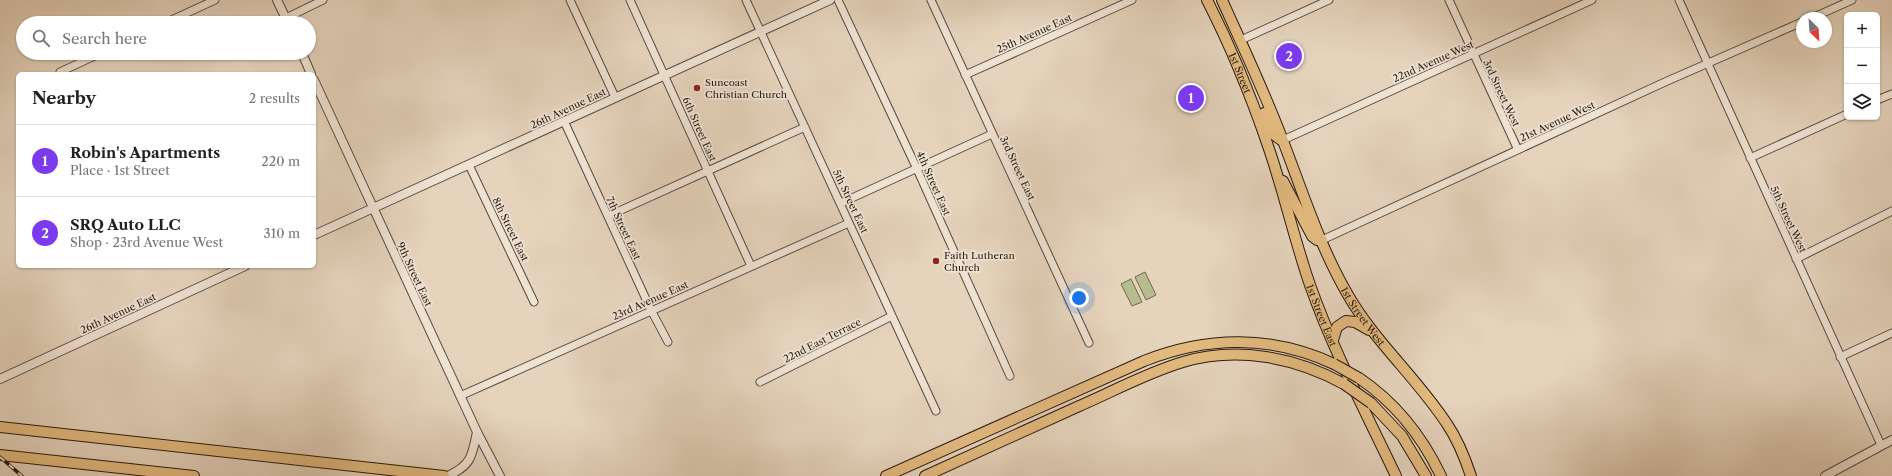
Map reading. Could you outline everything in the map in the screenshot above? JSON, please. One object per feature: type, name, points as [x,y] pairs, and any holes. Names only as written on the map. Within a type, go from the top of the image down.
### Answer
[{"type":"main road","name":"1st Street","points":[[1207,0],[1248,90],[1268,146]]},
{"type":"main road","name":"1st Street","points":[[1222,0],[1241,40],[1283,140]]},
{"type":"main road","points":[[1216,18],[1232,40],[1273,134],[1278,139],[1283,140],[1275,151],[1275,169],[1283,181],[1312,236],[1317,240],[1322,240]]},
{"type":"main road","name":"1st Street West","points":[[1283,140],[1299,186],[1346,292],[1372,332],[1446,423],[1459,445],[1472,476]]},
{"type":"main road","name":"1st Street East","points":[[1268,146],[1301,260],[1333,340],[1396,476]]},
{"type":"main road","points":[[1333,340],[1337,327],[1346,321],[1355,322],[1372,332]]},
{"type":"main road","points":[[886,476],[1138,364],[1185,348],[1222,342],[1266,343],[1301,351],[1334,364],[1359,378],[1387,400],[1405,418],[1420,438],[1441,476]]},
{"type":"main road","points":[[925,476],[1149,375],[1195,359],[1232,355],[1268,357],[1304,365],[1344,384],[1371,403],[1402,436],[1426,476]]},
{"type":"main road","points":[[0,427],[444,476]]},
{"type":"main road","points":[[0,455],[194,476]]},
{"type":"street","points":[[180,16],[215,0]]},
{"type":"street","points":[[277,0],[285,16]]},
{"type":"street","points":[[294,16],[323,0]]},
{"type":"street","points":[[570,0],[615,97]]},
{"type":"street","name":"6th Street East","points":[[630,0],[751,266]]},
{"type":"street","name":"5th Street East","points":[[746,0],[936,411]]},
{"type":"street","name":"26th Avenue East","points":[[316,233],[830,0]]},
{"type":"street","name":"4th Street East","points":[[838,0],[917,169],[1010,376]]},
{"type":"street","name":"3rd Street East","points":[[931,0],[1089,343]]},
{"type":"street","name":"25th Avenue East","points":[[965,75],[1132,0]]},
{"type":"street","points":[[1241,40],[1329,0]]},
{"type":"street","name":"3rd Street West","points":[[1449,0],[1518,150]]},
{"type":"street","name":"22nd Avenue West","points":[[1283,140],[1592,0]]},
{"type":"street","name":"5th Street West","points":[[1679,0],[1840,356],[1882,445]]},
{"type":"street","points":[[1825,12],[1852,0]]},
{"type":"street","name":"21st Avenue West","points":[[1322,240],[1796,25]]},
{"type":"street","points":[[60,72],[86,60]]},
{"type":"street","points":[[305,60],[310,72]]},
{"type":"street","name":"9th Street East","points":[[316,84],[460,396],[500,476]]},
{"type":"street","points":[[1880,99],[1892,94]]},
{"type":"street","points":[[1750,158],[1844,115]]},
{"type":"street","name":"7th Street East","points":[[564,120],[651,310],[668,342]]},
{"type":"street","points":[[608,216],[806,127]]},
{"type":"street","points":[[841,203],[992,134]]},
{"type":"street","name":"8th Street East","points":[[469,165],[534,302]]},
{"type":"street","points":[[1796,258],[1892,211]]},
{"type":"street","name":"23rd Avenue East","points":[[460,396],[849,223]]},
{"type":"street","name":"26th Avenue East","points":[[0,379],[241,268]]},
{"type":"street","name":"22nd East Terrace","points":[[760,382],[892,316]]},
{"type":"street","points":[[1840,356],[1892,333]]},
{"type":"street","points":[[448,476],[467,464],[472,455],[477,432]]},
{"type":"street","points":[[1825,476],[1892,440]]},
{"type":"green space","points":[[1145,272],[1156,295],[1146,300],[1135,277]]},
{"type":"green space","points":[[1131,279],[1142,302],[1132,306],[1121,284]]},
{"type":"railway","points":[[0,457],[22,476]]},
{"type":"place","name":"SRQ Auto LLC","points":[[1289,56]]},
{"type":"place","name":"Suncoast Christian Church","points":[[697,88]]},
{"type":"place","name":"Robin's Apartments","points":[[1191,98]]},
{"type":"place","name":"Faith Lutheran Church","points":[[936,261]]}]
